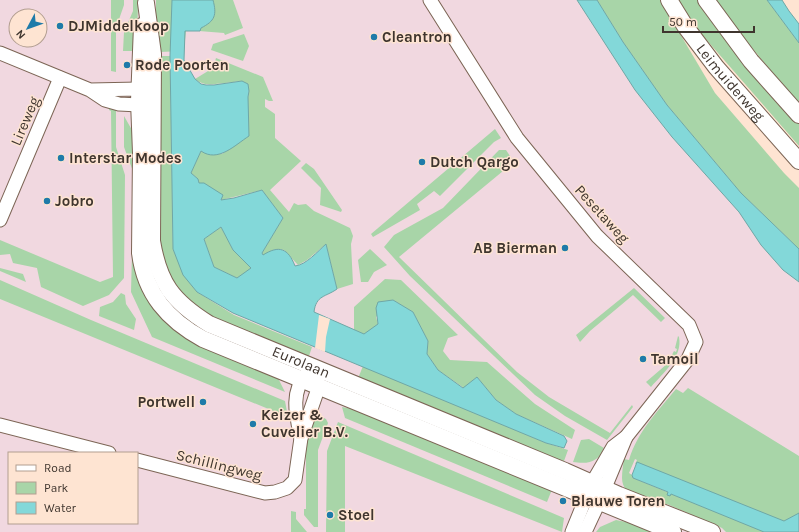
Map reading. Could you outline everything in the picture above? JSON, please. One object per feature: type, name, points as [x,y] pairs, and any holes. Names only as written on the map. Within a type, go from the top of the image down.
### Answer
[{"type":"main road","name":"Leimuiderweg","points":[[668,0],[716,67],[799,161]]},
{"type":"main road","name":"Leimuiderweg","points":[[706,0],[751,61],[799,115]]},
{"type":"main road","name":"Eurolaan","points":[[146,1],[142,31],[152,240],[154,256],[163,281],[171,294],[181,305],[209,324],[313,367],[595,492],[673,532]]},
{"type":"main road","name":"Eurolaan","points":[[144,97],[140,253],[142,268],[154,296],[171,317],[203,339],[319,386],[595,492],[712,532]]},
{"type":"street","name":"Pesetaweg","points":[[430,0],[517,138],[597,236],[689,325],[696,342],[688,359],[626,437],[595,492]]},
{"type":"street","points":[[0,53],[90,90],[144,97]]},
{"type":"street","name":"Lireweg","points":[[0,220],[60,78]]},
{"type":"street","points":[[313,367],[319,386]]},
{"type":"street","name":"Schillingweg","points":[[301,438],[295,414],[295,400],[302,379],[313,367]]},
{"type":"street","name":"Schillingweg","points":[[138,460],[265,493],[275,492],[287,488],[295,480],[301,438],[319,386]]},
{"type":"street","points":[[0,425],[105,452]]},
{"type":"street","points":[[572,532],[595,492]]},
{"type":"street","points":[[585,532],[595,492]]},
{"type":"shaded area","points":[[0,0],[608,0],[799,236],[799,532],[0,532]]},
{"type":"green space","points":[[111,0],[124,0],[124,5],[116,28],[116,72],[111,71]]},
{"type":"green space","points":[[133,0],[138,0],[137,51],[123,51],[124,32],[133,11]]},
{"type":"green space","points":[[156,0],[233,0],[243,28],[225,35],[224,33],[186,30],[184,51],[156,51]]},
{"type":"green space","points":[[597,0],[660,0],[715,93],[784,173],[799,188],[799,249],[741,193],[667,105],[623,42]]},
{"type":"green space","points":[[677,0],[699,0],[775,97],[799,123],[799,146],[697,29]]},
{"type":"green space","points":[[715,0],[767,0],[799,43],[799,105],[724,14]]},
{"type":"green space","points":[[244,34],[249,46],[243,61],[211,50],[213,44]]},
{"type":"green space","points":[[161,56],[170,56],[173,249],[197,292],[234,315],[312,347],[309,356],[349,373],[202,315],[167,277],[160,255],[156,209]]},
{"type":"green space","points":[[216,58],[263,77],[273,101],[265,99],[265,107],[275,114],[275,138],[301,161],[270,190],[289,212],[294,203],[298,205],[306,204],[314,211],[350,228],[353,236],[351,244],[353,284],[337,289],[326,244],[307,260],[298,265],[284,250],[276,249],[263,256],[262,253],[283,218],[262,190],[221,200],[199,184],[198,179],[191,173],[201,151],[222,154],[233,146],[248,97],[249,91],[241,81],[209,84],[199,82],[195,79],[213,68]]},
{"type":"green space","points":[[109,107],[116,108],[116,147],[125,175],[124,278],[109,295],[83,306],[41,287],[37,268],[13,263],[10,254],[0,255],[0,240],[100,282],[113,277],[111,111],[109,110]]},
{"type":"green space","points":[[124,116],[132,130],[137,163],[150,301],[278,378],[285,392],[152,337],[131,292],[134,174],[124,147]]},
{"type":"green space","points":[[495,129],[501,138],[494,142],[440,196],[434,191],[417,204],[420,210],[373,237],[371,234]]},
{"type":"green space","points":[[499,150],[506,150],[514,162],[399,257],[517,372],[549,397],[610,433],[632,405],[633,407],[607,440],[565,416],[535,395],[410,276],[384,247],[394,235],[443,208]]},
{"type":"green space","points":[[306,163],[314,169],[342,210],[341,212],[320,205],[321,188],[301,168]]},
{"type":"green space","points":[[221,227],[233,250],[252,269],[237,278],[214,267],[204,239]]},
{"type":"green space","points":[[370,249],[387,265],[374,272],[368,282],[361,282],[358,260]]},
{"type":"green space","points":[[0,268],[23,274],[26,282],[0,271]]},
{"type":"green space","points":[[385,279],[401,280],[458,335],[448,338],[443,351],[450,360],[487,362],[535,404],[575,430],[572,439],[516,414],[496,400],[477,377],[464,388],[438,370],[427,354],[428,341],[413,312],[393,300],[376,317],[378,324],[364,335],[354,330],[354,307]]},
{"type":"green space","points":[[0,280],[91,320],[285,401],[288,417],[0,299]]},
{"type":"green space","points":[[634,288],[665,318],[661,322],[633,295],[590,331],[580,342],[576,335]]},
{"type":"green space","points":[[121,293],[125,295],[126,304],[136,319],[134,330],[99,316],[100,307],[113,302]]},
{"type":"green space","points":[[678,336],[679,344],[675,358],[651,387],[646,382],[667,364],[674,351],[676,352],[677,349],[675,348]]},
{"type":"green space","points":[[363,366],[546,443],[568,450],[564,461],[540,456],[357,381]]},
{"type":"green space","points":[[688,388],[799,456],[799,517],[783,524],[635,464],[637,460],[635,459],[629,473],[633,478],[765,532],[726,532],[722,528],[667,504],[664,508],[644,501],[631,495],[626,490],[623,485],[622,478],[624,459],[629,460],[637,440],[655,414],[676,389],[683,393]]},
{"type":"green space","points":[[342,407],[364,411],[553,487],[547,502],[345,418]]},
{"type":"green space","points":[[314,413],[326,419],[328,423],[318,450],[318,527],[314,527],[304,515],[304,509],[306,509],[306,447],[308,432]]},
{"type":"green space","points":[[338,422],[564,518],[562,532],[345,446],[345,532],[326,532],[327,451]]},
{"type":"green space","points":[[589,439],[604,448],[600,455],[591,462],[573,462],[581,440]]},
{"type":"green space","points":[[291,511],[296,512],[296,519],[307,532],[291,532]]},
{"type":"green space","points":[[616,520],[656,528],[665,532],[596,532],[600,527]]},
{"type":"water","points":[[172,0],[213,0],[215,14],[212,20],[201,28],[200,31],[185,31],[184,60],[195,79],[201,84],[214,85],[242,81],[248,84],[249,136],[232,148],[220,154],[207,154],[201,151],[191,173],[198,179],[199,183],[204,183],[223,195],[221,200],[262,190],[283,218],[262,253],[263,255],[274,250],[282,250],[289,255],[295,266],[308,260],[326,244],[337,289],[319,299],[315,306],[314,312],[364,334],[378,324],[376,308],[378,302],[393,300],[413,312],[428,341],[427,354],[438,370],[463,388],[477,377],[496,400],[516,414],[564,436],[567,441],[564,448],[546,443],[233,313],[197,292],[183,275],[173,249],[170,56]],"holes":[[[221,227],[233,250],[251,268],[237,278],[214,267],[204,239]]]},
{"type":"water","points":[[577,0],[597,0],[623,42],[667,105],[741,193],[799,249],[799,282],[783,270],[761,245],[739,212],[672,137],[635,90]]},
{"type":"water","points":[[767,0],[782,0],[799,24],[799,43]]},
{"type":"water","points":[[637,462],[784,521],[799,513],[799,532],[764,532],[671,494],[670,496],[667,495],[668,492],[633,478],[632,475]]},
{"type":"pier","points":[[319,315],[330,319],[326,337],[325,352],[315,348]]},
{"type":"place","name":"DJMiddelkoop","points":[[60,26]]},
{"type":"place","name":"Cleantron","points":[[374,37]]},
{"type":"place","name":"Rode Poorten","points":[[127,65]]},
{"type":"place","name":"Interstar Modes","points":[[61,158]]},
{"type":"place","name":"Dutch Qargo","points":[[422,162]]},
{"type":"place","name":"Jobro","points":[[47,201]]},
{"type":"place","name":"AB Bierman","points":[[565,248]]},
{"type":"place","name":"Tamoil","points":[[643,359]]},
{"type":"place","name":"Portwell","points":[[203,402]]},
{"type":"place","name":"Keizer & Cuvelier B.V.","points":[[253,424]]},
{"type":"place","name":"Blauwe Toren","points":[[563,501]]},
{"type":"place","name":"Stoel","points":[[330,515]]}]
